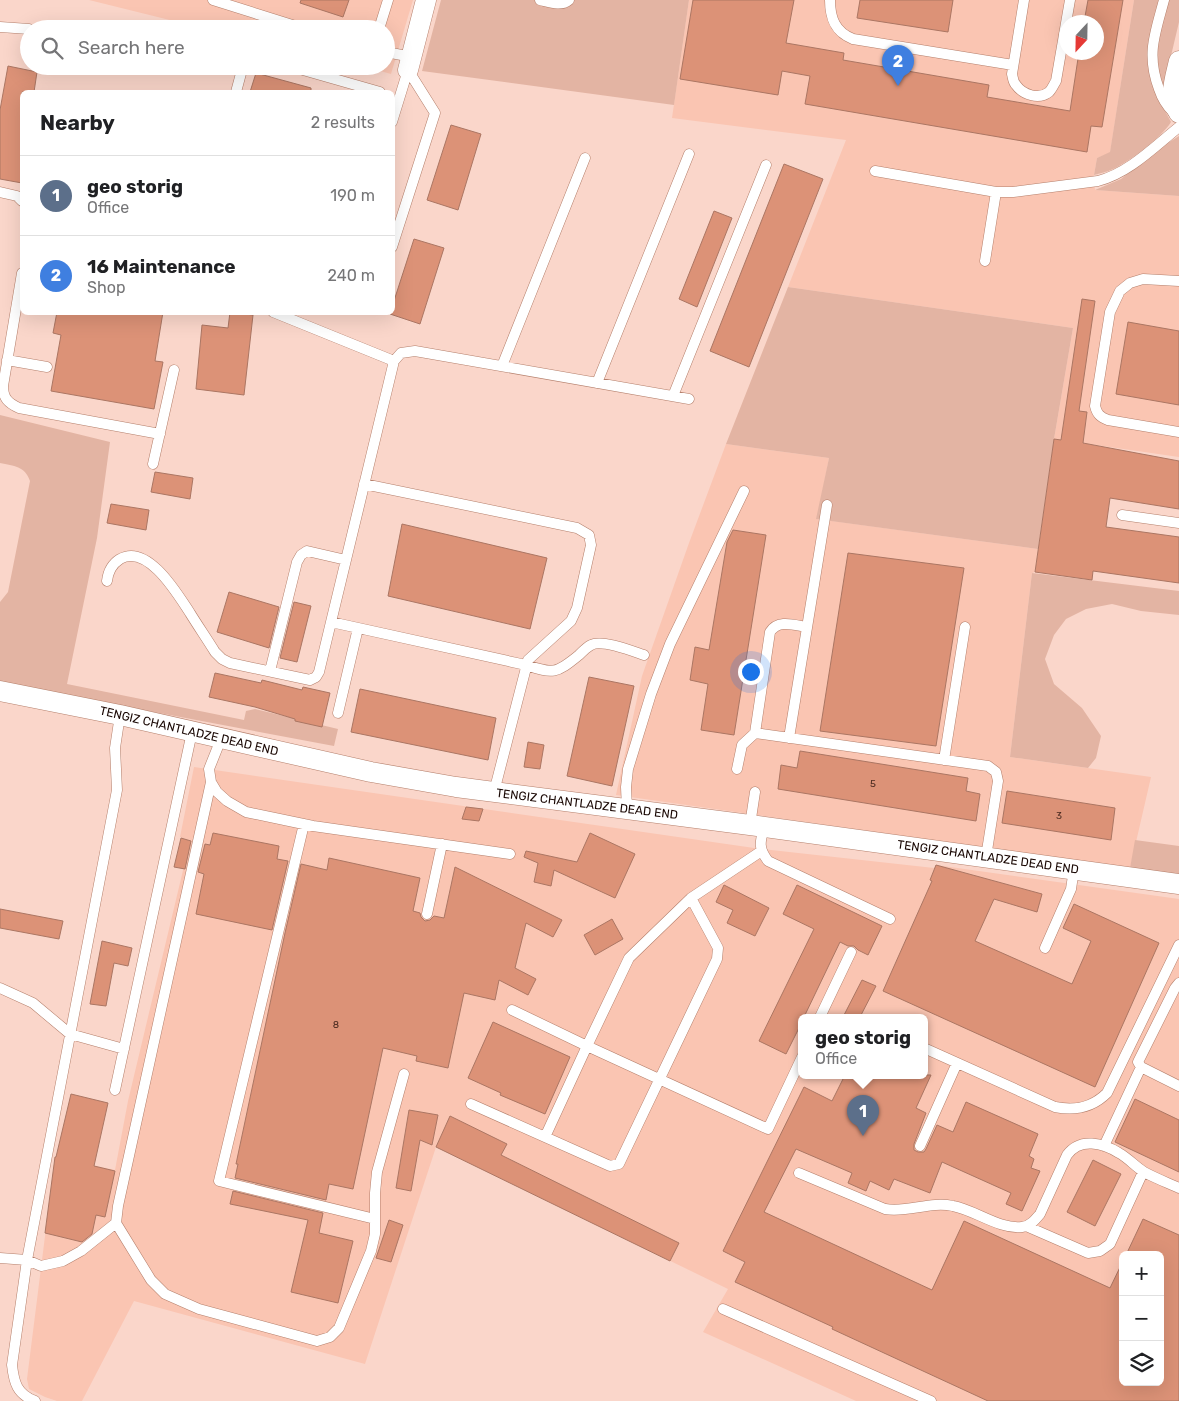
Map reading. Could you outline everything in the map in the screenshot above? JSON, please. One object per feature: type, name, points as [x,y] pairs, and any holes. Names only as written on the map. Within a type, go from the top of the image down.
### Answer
[{"type":"street","points":[[410,64],[426,0]]},
{"type":"street","points":[[1179,61],[1173,88],[1173,101],[1179,115]]},
{"type":"street","name":"TENGIZ CHANTLADZE DEAD END","points":[[0,691],[120,715],[376,773],[494,792],[1179,884]]},
{"type":"lane","points":[[213,0],[276,20]]},
{"type":"lane","points":[[382,20],[388,0]]},
{"type":"lane","points":[[540,0],[557,4],[565,3],[569,0]]},
{"type":"lane","points":[[830,0],[830,13],[834,25],[844,36],[853,40],[1013,65]]},
{"type":"lane","points":[[1024,0],[1012,74],[1014,84],[1032,96],[1042,95],[1050,91],[1056,81],[1070,0]]},
{"type":"lane","points":[[1164,0],[1152,45],[1151,60],[1155,78],[1164,101],[1172,112],[1179,115]]},
{"type":"lane","points":[[0,27],[20,28]]},
{"type":"lane","points":[[395,56],[410,64],[435,113],[395,239]]},
{"type":"lane","points":[[396,97],[410,64]]},
{"type":"lane","points":[[237,90],[241,75]]},
{"type":"lane","points":[[320,75],[373,90]]},
{"type":"lane","points":[[875,171],[996,192],[1013,192],[1108,178],[1129,167],[1179,128]]},
{"type":"lane","points":[[597,383],[689,154]]},
{"type":"lane","points":[[502,366],[585,158]]},
{"type":"lane","points":[[673,396],[766,165]]},
{"type":"lane","points":[[0,192],[17,196],[20,199]]},
{"type":"lane","points":[[985,261],[996,192]]},
{"type":"lane","points":[[1179,281],[1143,279],[1130,283],[1120,291],[1110,312],[1095,406],[1096,412],[1108,420],[1179,432]]},
{"type":"lane","points":[[20,285],[3,386],[3,403],[19,408],[160,434]]},
{"type":"lane","points":[[280,315],[394,361]]},
{"type":"lane","points":[[107,581],[108,575],[118,560],[134,556],[146,561],[166,578],[215,652],[222,659],[310,680],[316,677],[319,672],[394,361],[401,352],[415,351],[689,399]]},
{"type":"lane","points":[[7,360],[47,367]]},
{"type":"lane","points":[[153,464],[174,370]]},
{"type":"lane","points":[[364,484],[576,528],[588,535],[591,545],[577,608],[571,620],[528,660],[494,792]]},
{"type":"lane","points":[[627,809],[626,787],[628,770],[651,694],[670,644],[744,491]]},
{"type":"lane","points":[[789,738],[827,505]]},
{"type":"lane","points":[[1122,515],[1179,523]]},
{"type":"lane","points":[[270,671],[297,562],[301,555],[307,551],[346,560]]},
{"type":"lane","points":[[331,622],[546,671],[556,671],[565,667],[591,645],[602,643],[644,655]]},
{"type":"lane","points":[[737,770],[742,744],[754,733],[770,632],[774,626],[780,623],[807,627]]},
{"type":"lane","points":[[944,760],[965,627]]},
{"type":"lane","points":[[338,712],[358,628]]},
{"type":"lane","points":[[35,1401],[23,1399],[14,1381],[12,1365],[27,1260],[117,790],[115,748],[120,715]]},
{"type":"lane","points":[[115,1090],[192,732]]},
{"type":"lane","points":[[754,733],[988,766],[996,772],[998,781],[986,857]]},
{"type":"lane","points":[[221,739],[209,769],[211,782],[118,1206],[116,1223],[151,1280],[165,1294],[199,1309],[317,1341],[330,1337],[339,1328],[371,1251],[375,1234],[377,1172],[404,1074]]},
{"type":"lane","points":[[211,782],[217,792],[227,801],[246,812],[304,824],[510,854]]},
{"type":"lane","points":[[755,792],[757,826],[761,839],[760,852],[768,862],[890,919]]},
{"type":"lane","points":[[304,824],[219,1181],[375,1219]]},
{"type":"lane","points":[[427,914],[442,844]]},
{"type":"lane","points":[[545,1137],[629,958],[691,898],[760,852]]},
{"type":"lane","points":[[1045,948],[1071,889],[1074,869]]},
{"type":"lane","points":[[470,1104],[610,1166],[619,1164],[717,959],[718,948],[691,898]]},
{"type":"lane","points":[[928,1050],[1055,1107],[1069,1110],[1086,1108],[1100,1101],[1107,1093],[1179,945]]},
{"type":"lane","points":[[821,1014],[851,952]]},
{"type":"lane","points":[[1179,983],[1138,1062],[1141,1067],[1179,1086]]},
{"type":"lane","points":[[0,988],[33,1002],[70,1034],[124,1049]]},
{"type":"lane","points":[[512,1010],[768,1129],[798,1065]]},
{"type":"lane","points":[[920,1146],[957,1063]]},
{"type":"lane","points":[[1104,1146],[1141,1067]]},
{"type":"lane","points":[[799,1173],[885,1209],[897,1211],[952,1205],[1008,1227],[1023,1227],[1034,1222],[1040,1214],[1072,1148],[1086,1143],[1104,1146],[1119,1153],[1143,1172],[1179,1188]]},
{"type":"lane","points":[[1026,1226],[1088,1253],[1100,1252],[1110,1244],[1143,1172]]},
{"type":"lane","points":[[0,1258],[27,1260],[42,1266],[63,1261],[81,1251],[116,1223]]},
{"type":"lane","points":[[723,1309],[932,1401]]},
{"type":"shaded area","points":[[89,0],[413,0],[395,61],[395,20],[170,20]]},
{"type":"shaded area","points":[[441,0],[689,0],[674,105],[422,71]]},
{"type":"shaded area","points":[[689,0],[1134,0],[1110,153],[1097,158],[1094,175],[1095,190],[1179,196],[1179,457],[1054,439],[1073,328],[788,287],[846,140],[672,118]]},
{"type":"shaded area","points":[[1134,0],[1179,0],[1179,22],[1166,77],[1163,107],[1171,122],[1153,142],[1136,155],[1120,166],[1094,175],[1097,158],[1110,152]]},
{"type":"shaded area","points":[[1179,136],[1179,196],[1095,190],[1121,179],[1160,148]]},
{"type":"shaded area","points":[[788,287],[1073,328],[1038,549],[816,519],[829,458],[726,444]]},
{"type":"shaded area","points":[[0,415],[110,442],[97,538],[67,684],[244,720],[246,711],[255,709],[338,729],[334,746],[0,683],[0,602],[8,592],[30,481],[22,470],[0,463]]},
{"type":"shaded area","points":[[726,444],[829,458],[817,519],[1038,549],[1035,572],[1032,573],[1010,757],[1151,777],[1130,868],[616,795],[642,676]]},
{"type":"shaded area","points":[[1032,573],[1179,591],[1179,615],[1141,611],[1112,604],[1086,609],[1066,619],[1054,635],[1045,659],[1054,684],[1082,708],[1101,736],[1096,758],[1088,768],[1010,757]]},
{"type":"shaded area","points":[[194,767],[761,849],[934,868],[936,865],[1179,899],[1179,1401],[856,1401],[703,1332],[728,1289],[436,1147],[365,1364],[134,1301],[82,1401],[57,1401],[29,1389],[27,1379],[55,1157],[115,1170],[128,1101],[190,841],[180,837]]},
{"type":"shaded area","points":[[1135,840],[1179,846],[1179,875],[1130,868]]},
{"type":"building","points":[[301,0],[349,0],[343,17],[300,3]]},
{"type":"building","points":[[693,0],[794,0],[786,43],[844,53],[843,60],[989,85],[987,97],[1070,111],[1078,60],[1104,60],[1104,15],[1085,15],[1088,0],[1123,0],[1102,127],[1091,126],[1087,152],[805,104],[810,76],[782,71],[778,95],[680,79]]},
{"type":"building","points":[[860,0],[953,0],[948,32],[857,18]]},
{"type":"building","points":[[8,66],[20,68],[20,75],[37,75],[34,90],[20,90],[20,183],[0,179],[0,110]]},
{"type":"building","points":[[255,75],[263,75],[311,88],[311,90],[251,90]]},
{"type":"building","points":[[451,125],[481,134],[458,210],[427,200]]},
{"type":"building","points":[[784,164],[823,179],[749,367],[710,351]]},
{"type":"building","points":[[714,211],[732,218],[697,307],[679,299]]},
{"type":"building","points":[[414,239],[444,248],[420,324],[393,315],[395,315],[395,298]]},
{"type":"building","points":[[1082,299],[1095,301],[1079,411],[1087,412],[1083,443],[1179,461],[1179,509],[1110,498],[1106,527],[1179,537],[1179,583],[1093,571],[1092,580],[1035,572],[1054,439],[1061,440]]},
{"type":"building","points":[[56,315],[163,315],[155,361],[163,362],[154,409],[51,391],[61,335],[53,333]]},
{"type":"building","points":[[230,315],[253,315],[244,395],[196,389],[202,325],[228,328]]},
{"type":"building","points":[[1128,322],[1179,331],[1179,405],[1116,394]]},
{"type":"building","points":[[155,472],[193,478],[190,499],[151,492]]},
{"type":"building","points":[[111,504],[149,510],[146,530],[107,523]]},
{"type":"building","points":[[402,524],[547,558],[530,629],[388,596]]},
{"type":"building","points":[[733,530],[766,535],[734,735],[701,730],[708,684],[690,680],[695,647],[709,650],[727,542]]},
{"type":"building","points":[[848,553],[964,568],[936,746],[820,731]]},
{"type":"building","points":[[229,592],[279,607],[269,648],[217,632]]},
{"type":"building","points":[[294,602],[311,606],[297,662],[280,658]]},
{"type":"building","points":[[215,673],[261,683],[262,680],[302,690],[303,687],[330,693],[322,727],[295,721],[295,719],[255,707],[209,697]]},
{"type":"building","points":[[589,677],[634,686],[612,786],[567,776]]},
{"type":"building","points":[[360,689],[496,718],[488,760],[351,732]]},
{"type":"building","points":[[528,742],[544,745],[540,769],[524,767]]},
{"type":"building","points":[[800,751],[968,778],[966,791],[980,794],[976,821],[778,789],[781,765],[797,768]]},
{"type":"building","points":[[1007,791],[1115,808],[1111,840],[1002,823]]},
{"type":"building","points":[[466,807],[483,809],[479,821],[462,819]]},
{"type":"building","points":[[213,833],[279,846],[277,859],[288,861],[272,930],[196,914],[204,874],[198,872],[205,844],[210,845]]},
{"type":"building","points":[[590,833],[635,854],[615,898],[554,870],[551,886],[534,882],[538,863],[524,857],[526,851],[577,862]]},
{"type":"building","points":[[181,838],[191,841],[185,869],[174,867]]},
{"type":"building","points":[[329,858],[420,878],[413,911],[420,913],[425,921],[430,920],[434,916],[444,918],[455,867],[562,920],[553,937],[526,923],[515,968],[536,979],[528,995],[499,980],[495,1000],[464,993],[448,1068],[416,1061],[417,1056],[383,1048],[353,1189],[329,1184],[326,1200],[235,1178],[238,1164],[236,1164],[301,864],[327,870]]},
{"type":"building","points":[[936,865],[1042,894],[1037,912],[994,899],[975,941],[1072,984],[1091,941],[1063,928],[1074,904],[1159,943],[1095,1087],[883,991],[932,881],[930,880]]},
{"type":"building","points":[[724,885],[769,908],[755,936],[727,923],[733,910],[716,902]]},
{"type":"building","points":[[797,885],[882,926],[868,955],[854,946],[848,946],[840,942],[805,1014],[798,1014],[798,1030],[786,1054],[759,1041],[814,929],[783,914]]},
{"type":"building","points":[[0,909],[63,921],[59,939],[0,928]]},
{"type":"building","points":[[612,919],[623,939],[595,955],[584,935]]},
{"type":"building","points":[[102,941],[132,948],[128,966],[114,963],[106,1006],[90,1004]]},
{"type":"building","points":[[862,980],[876,986],[862,1014],[845,1014]]},
{"type":"building","points":[[493,1022],[570,1057],[545,1114],[500,1095],[501,1093],[468,1078]]},
{"type":"building","points":[[928,1075],[931,1075],[916,1108],[926,1113],[914,1144],[914,1150],[918,1152],[924,1152],[937,1125],[953,1132],[966,1102],[1038,1134],[1029,1156],[1034,1159],[1031,1168],[1040,1171],[1022,1211],[1006,1204],[1011,1193],[942,1162],[930,1193],[894,1179],[889,1190],[870,1181],[866,1191],[848,1183],[852,1173],[796,1149],[764,1212],[932,1290],[964,1221],[1110,1288],[1119,1269],[1119,1386],[1164,1386],[1164,1251],[1128,1251],[1143,1219],[1179,1235],[1179,1401],[988,1401],[735,1282],[745,1262],[723,1251],[804,1087],[832,1101],[843,1079],[928,1079]]},
{"type":"building","points":[[71,1094],[108,1103],[94,1166],[115,1171],[105,1217],[96,1215],[92,1234],[82,1242],[45,1233],[55,1157]]},
{"type":"building","points":[[1135,1099],[1179,1120],[1179,1172],[1115,1142]]},
{"type":"building","points":[[409,1110],[438,1115],[432,1145],[420,1140],[411,1191],[396,1188]]},
{"type":"building","points":[[450,1116],[507,1144],[501,1155],[679,1243],[670,1261],[436,1147]]},
{"type":"building","points":[[1093,1160],[1121,1174],[1095,1226],[1067,1212]]},
{"type":"building","points":[[233,1191],[323,1213],[319,1233],[353,1241],[338,1303],[291,1292],[308,1220],[230,1204]]},
{"type":"building","points":[[389,1220],[403,1225],[391,1262],[376,1258]]},
{"type":"place","name":"16 Maintenance","points":[[898,86]]},
{"type":"place","name":"geo storig","points":[[863,1136]]}]
